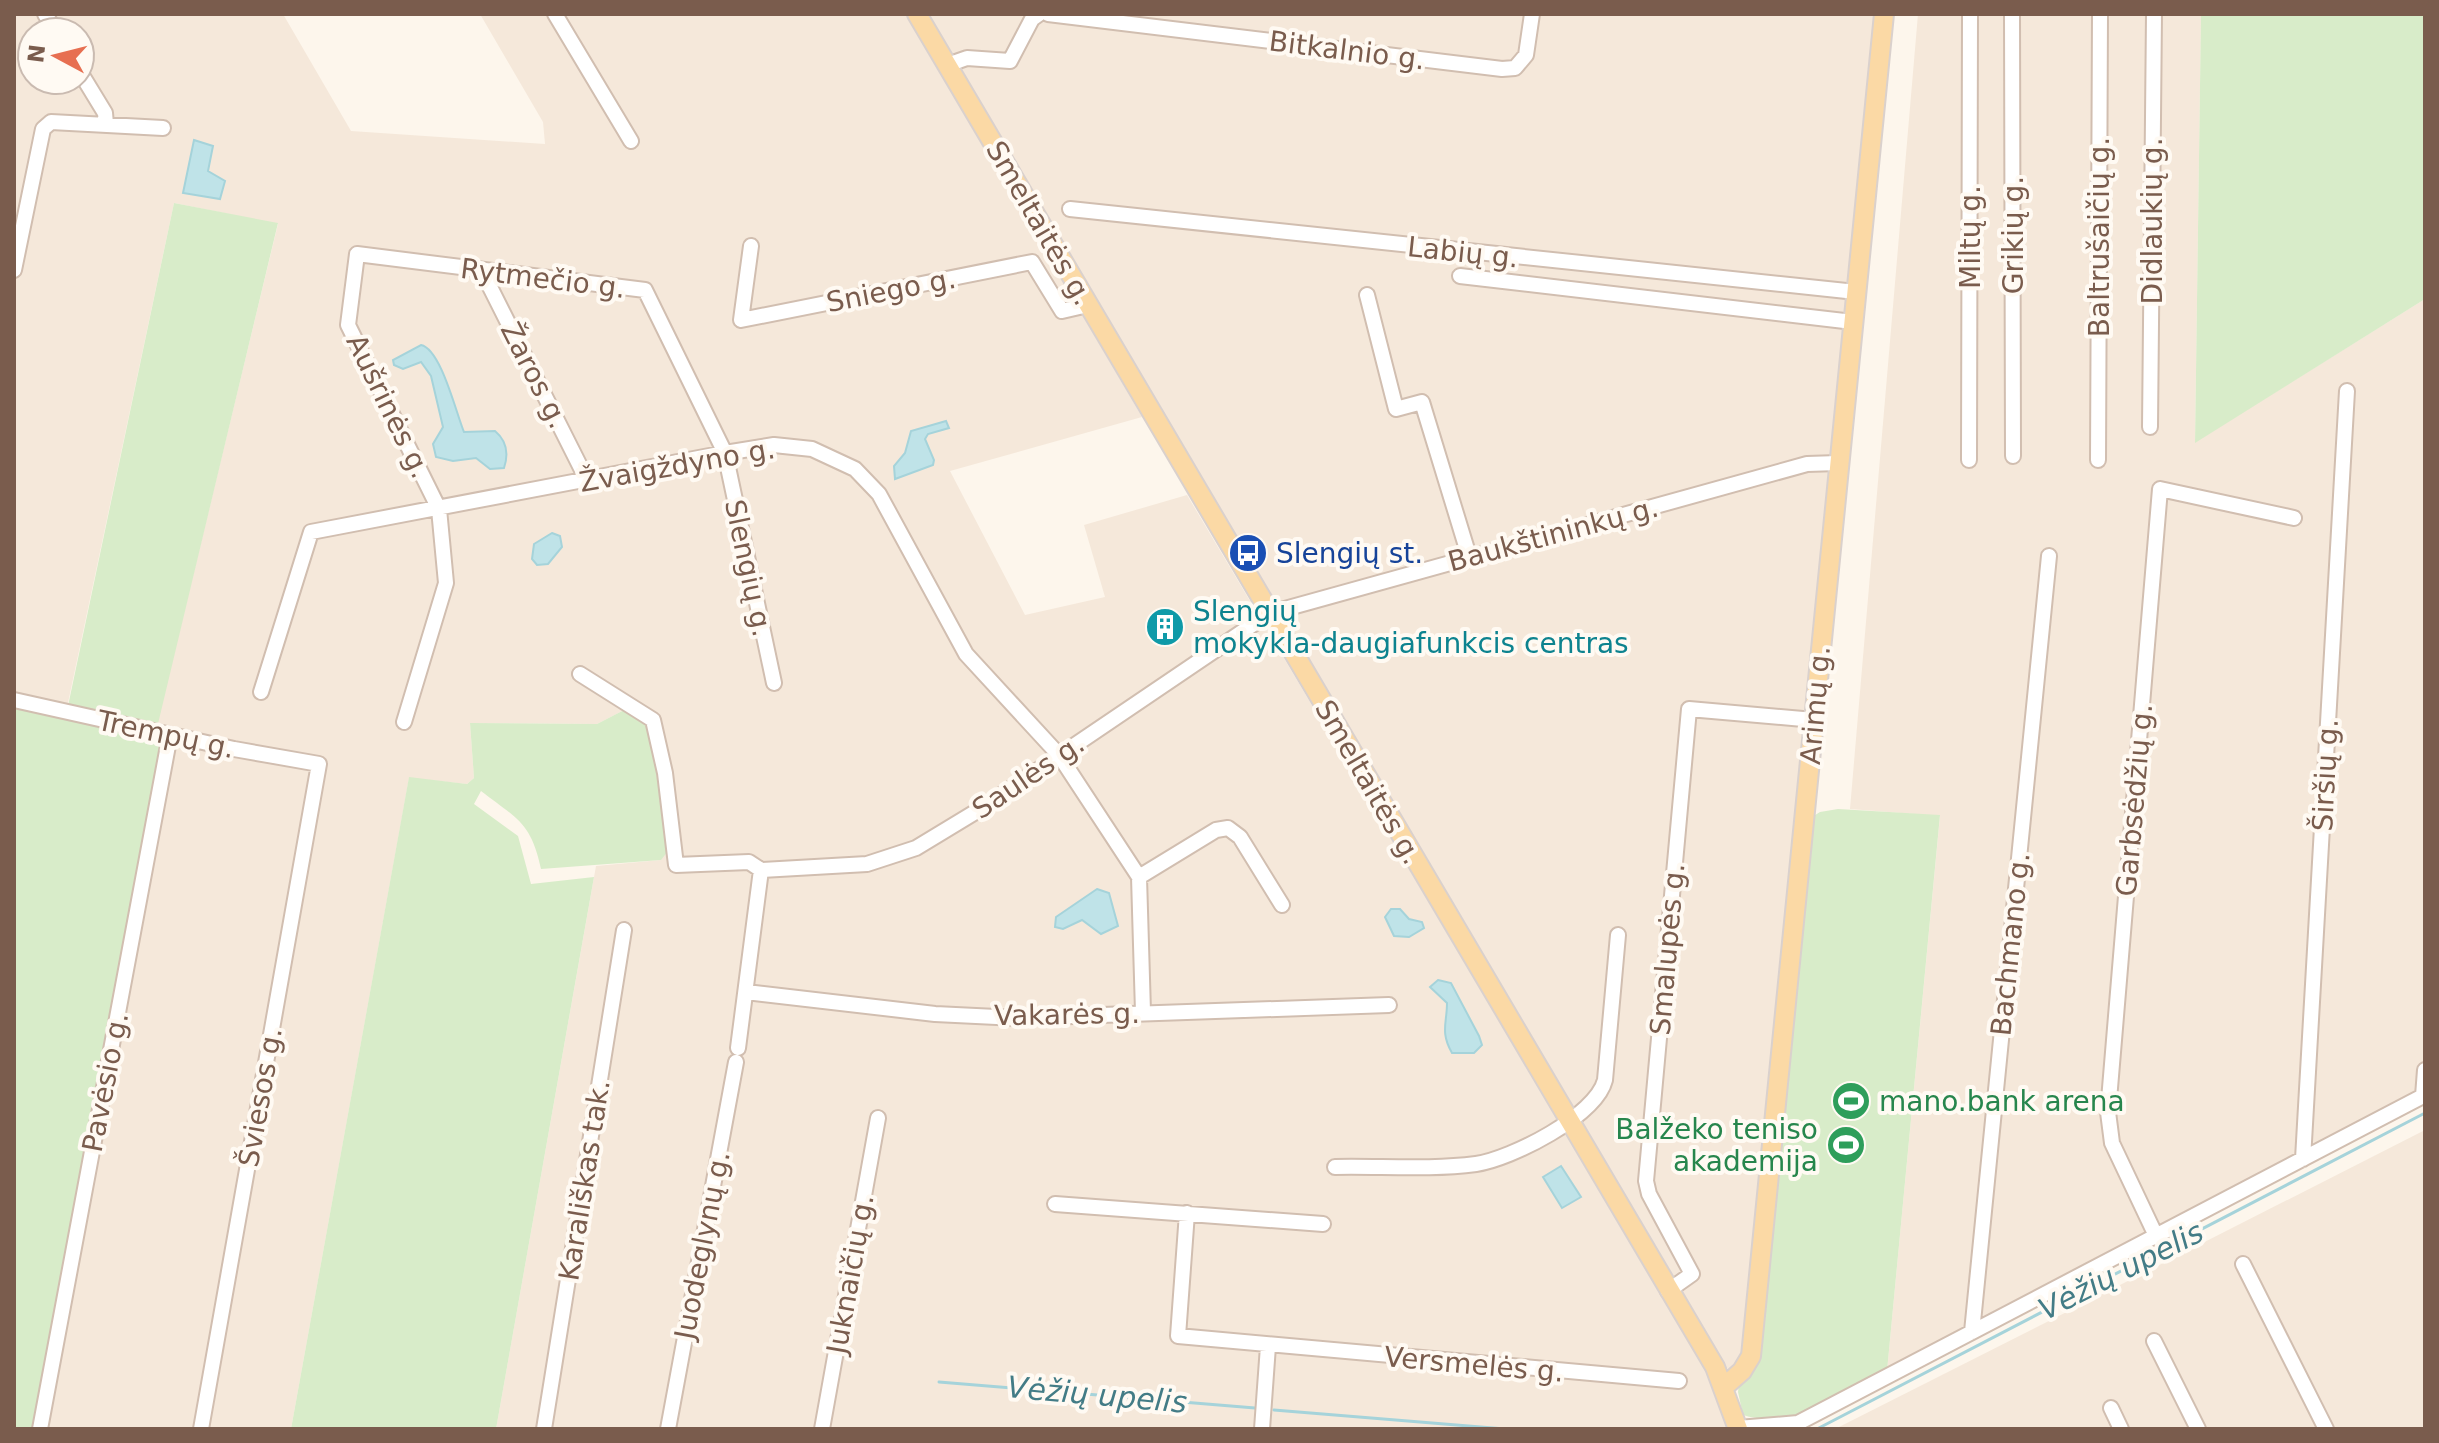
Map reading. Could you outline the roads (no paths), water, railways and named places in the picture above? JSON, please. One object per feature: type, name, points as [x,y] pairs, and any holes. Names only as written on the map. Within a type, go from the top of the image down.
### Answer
[{"type":"main road","name":"Smeltaitės g.","points":[[917,14],[1725,1386],[1738,1429]]},
{"type":"main road","name":"Arimų g.","points":[[1725,1386],[1742,1371],[1751,1356],[1884,14]]},
{"type":"street","points":[[555,14],[631,141]]},
{"type":"street","points":[[947,65],[967,58],[1010,61],[1032,19],[1039,14]]},
{"type":"street","name":"Bitkalnio g.","points":[[1048,14],[1502,69],[1515,68],[1526,55],[1532,14]]},
{"type":"street","name":"Miltų g.","points":[[1969,460],[1970,14]]},
{"type":"street","name":"Grikių g.","points":[[2012,14],[2013,456]]},
{"type":"street","name":"Baltrušaičių g.","points":[[2098,460],[2100,14]]},
{"type":"street","name":"Didlaukių g.","points":[[2150,427],[2154,14]]},
{"type":"street","points":[[95,96],[105,113],[106,124]]},
{"type":"street","points":[[14,270],[43,129],[51,122],[163,128]]},
{"type":"street","name":"Labių g.","points":[[1070,209],[1856,292]]},
{"type":"street","name":"Sniego g.","points":[[751,246],[741,320],[1032,262],[1062,311],[1088,305]]},
{"type":"street","name":"Rytmečio g.","points":[[357,254],[645,290],[725,453]]},
{"type":"street","name":"Aušrinės g.","points":[[357,254],[348,325],[439,509]]},
{"type":"street","name":"Žaros g.","points":[[482,271],[587,480]]},
{"type":"street","points":[[1460,276],[1853,322]]},
{"type":"street","points":[[1367,295],[1396,409],[1422,402],[1469,556]]},
{"type":"street","name":"Širšių g.","points":[[2303,1159],[2347,391]]},
{"type":"street","name":"Žvaigždyno g.","points":[[261,692],[311,532],[725,453],[774,445],[812,449],[866,477],[879,494],[966,654],[1059,755],[1139,877]]},
{"type":"street","name":"Slengių g.","points":[[725,453],[774,683]]},
{"type":"street","name":"Baukštininkų g.","points":[[1270,613],[1807,464],[1838,463]]},
{"type":"street","name":"Garbsėdžių g.","points":[[2157,1238],[2112,1143],[2108,1112],[2160,489],[2294,518]]},
{"type":"street","points":[[404,722],[446,583],[439,509]]},
{"type":"street","name":"Bachmano g.","points":[[1972,1332],[2049,556]]},
{"type":"street","name":"Saulės g.","points":[[580,674],[653,720],[665,773],[676,865],[749,862],[761,870],[850,865],[900,856],[969,816],[1270,613]]},
{"type":"street","name":"Trempų g.","points":[[14,700],[319,764]]},
{"type":"street","name":"Smalupės g.","points":[[1668,1291],[1692,1274],[1649,1194],[1646,1181],[1689,709],[1814,720]]},
{"type":"street","name":"Pavėsio g.","points":[[40,1429],[170,735]]},
{"type":"street","name":"Šviesos g.","points":[[201,1429],[319,764]]},
{"type":"street","points":[[1143,1012],[1139,877],[1216,830],[1228,828],[1240,837],[1282,905]]},
{"type":"street","points":[[746,992],[761,870]]},
{"type":"street","name":"Karališkas tak.","points":[[544,1429],[624,930]]},
{"type":"street","name":"Smalupės g.","points":[[1335,1167],[1478,1164],[1505,1155],[1568,1122],[1594,1102],[1604,1084],[1618,935]]},
{"type":"street","name":"Vakarės g.","points":[[746,992],[935,1014],[1017,1018],[1389,1005]]},
{"type":"street","name":"Juodeglynų g.","points":[[668,1429],[746,992]]},
{"type":"street","points":[[1738,1429],[1798,1423],[2157,1238],[2424,1095],[2425,1070]]},
{"type":"street","name":"Juknaičių g.","points":[[822,1429],[878,1118]]},
{"type":"street","points":[[1055,1204],[1323,1224]]},
{"type":"street","name":"Versmelės g.","points":[[1187,1213],[1178,1336],[1679,1381]]},
{"type":"street","points":[[2243,1264],[2326,1429]]},
{"type":"street","points":[[2154,1341],[2198,1429]]},
{"type":"street","points":[[1262,1429],[1268,1346]]},
{"type":"street","points":[[2111,1408],[2121,1429]]},
{"type":"water","points":[[194,140],[213,146],[208,171],[225,181],[220,199],[183,193]]},
{"type":"water","points":[[421,345],[428,349],[441,369],[464,432],[495,431],[502,439],[507,452],[504,468],[490,469],[476,458],[453,461],[436,457],[433,444],[443,427],[431,376],[421,362],[403,369],[394,365],[393,360]]},
{"type":"water","points":[[946,421],[949,428],[928,434],[925,439],[934,460],[933,465],[895,479],[894,466],[905,453],[911,431]]},
{"type":"water","points":[[552,533],[560,536],[562,547],[548,564],[537,565],[532,559],[534,544]]},
{"type":"water","points":[[1097,889],[1109,893],[1118,926],[1101,934],[1082,920],[1063,929],[1055,927],[1056,917]]},
{"type":"water","points":[[1391,909],[1400,909],[1409,919],[1422,922],[1424,928],[1409,937],[1394,936],[1385,917]]},
{"type":"water","points":[[1438,980],[1451,983],[1479,1036],[1482,1045],[1474,1053],[1452,1053],[1448,1046],[1445,1033],[1447,1003],[1430,987]]},
{"type":"water","points":[[1561,1166],[1581,1197],[1562,1208],[1543,1177]]},
{"type":"waterway","name":"Vėžių upelis","points":[[1817,1429],[2425,1113]]},
{"type":"waterway","name":"Vėžių upelis","points":[[939,1382],[1255,1408]]},
{"type":"waterway","name":"Vėžių upelis","points":[[1274,1410],[1505,1429]]},
{"type":"place","name":"Slengių st.","points":[[1248,553]]},
{"type":"place","name":"Slengių mokykla-daugiafunkcis centras","points":[[1165,627]]},
{"type":"place","name":"mano.bank arena","points":[[1851,1101]]},
{"type":"place","name":"Balžeko teniso akademija","points":[[1846,1145]]}]
